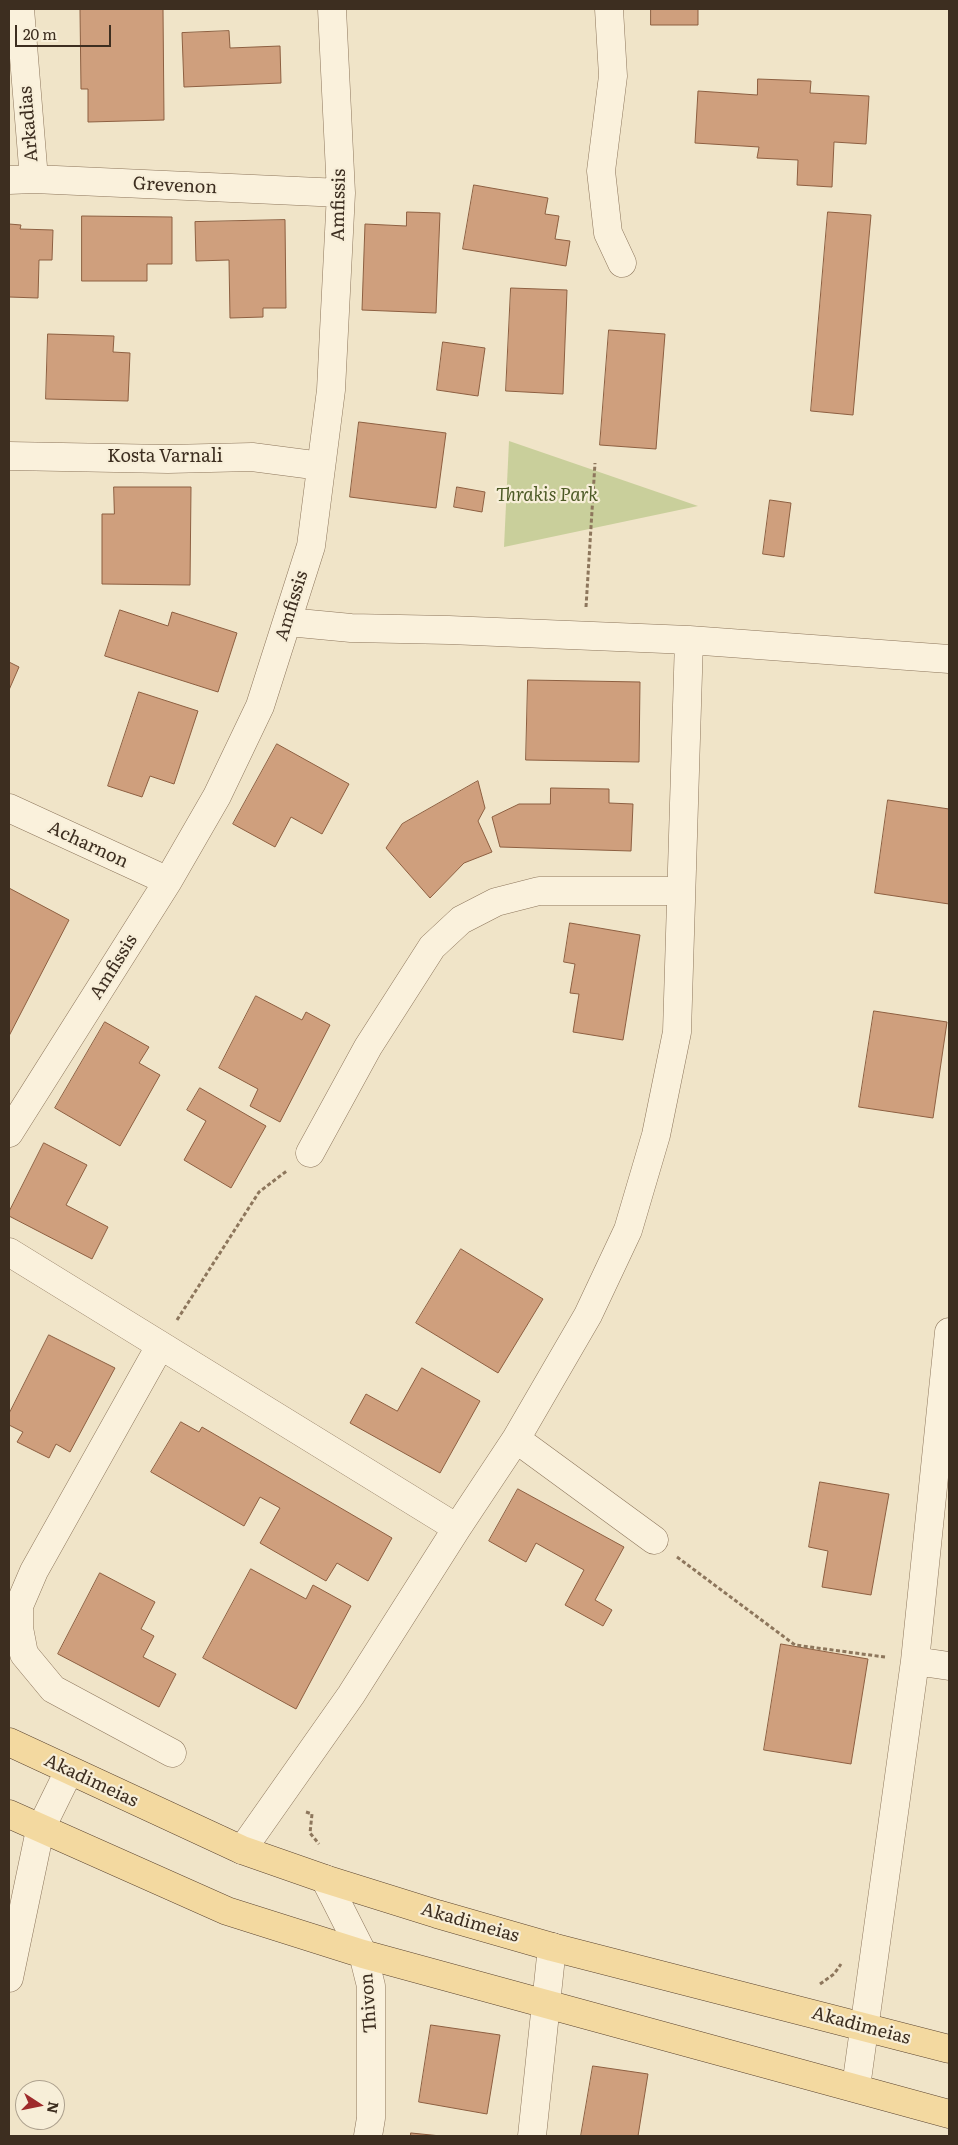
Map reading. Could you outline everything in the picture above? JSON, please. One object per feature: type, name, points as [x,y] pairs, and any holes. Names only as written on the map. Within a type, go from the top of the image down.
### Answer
[{"type":"main road","name":"Akadimeias","points":[[9,1742],[242,1850],[325,1879],[552,1947],[949,2049]]},
{"type":"main road","points":[[9,1814],[40,1830],[226,1911],[363,1954],[545,2005],[856,2087],[949,2114]]},
{"type":"street","name":"Arkadias","points":[[20,9],[22,180]]},
{"type":"street","name":"Amfissis","points":[[9,1133],[168,882],[217,796],[260,706],[311,546],[331,390],[341,193],[332,9]]},
{"type":"street","points":[[609,9],[613,76],[601,171],[608,233],[622,263]]},
{"type":"street","name":"Grevenon","points":[[22,180],[341,193]]},
{"type":"street","name":"Kosta Varnali","points":[[9,456],[168,459],[252,457],[321,466]]},
{"type":"street","points":[[288,622],[351,628],[689,640],[949,659]]},
{"type":"street","points":[[242,1850],[351,1695],[456,1528],[516,1439],[588,1315],[628,1230],[656,1135],[677,1032],[689,640]]},
{"type":"street","name":"Acharnon","points":[[9,808],[168,882]]},
{"type":"street","points":[[310,1153],[368,1047],[432,947],[462,920],[496,902],[539,891],[680,891]]},
{"type":"street","points":[[9,1252],[456,1528]]},
{"type":"street","points":[[856,2087],[915,1661],[949,1332]]},
{"type":"street","points":[[160,1346],[34,1571],[19,1606],[19,1628],[24,1654],[54,1689],[172,1753]]},
{"type":"street","points":[[516,1439],[654,1540]]},
{"type":"street","points":[[915,1661],[949,1666]]},
{"type":"street","points":[[9,1978],[40,1830],[69,1771]]},
{"type":"street","name":"Thivon","points":[[325,1879],[363,1954],[371,1986],[371,2118],[368,2136]]},
{"type":"street","points":[[532,2136],[552,1947]]},
{"type":"path","points":[[584,636],[595,463]]},
{"type":"path","points":[[160,1346],[259,1192],[310,1153]]},
{"type":"path","points":[[654,1540],[795,1645],[915,1661]]},
{"type":"path","points":[[278,1800],[312,1814],[310,1833],[324,1850]]},
{"type":"path","points":[[818,1986],[834,1974],[846,1958]]},
{"type":"green space","name":"Thrakis Park","points":[[509,441],[698,506],[504,547]]},
{"type":"building","points":[[80,9],[163,9],[164,120],[88,122],[88,89],[81,89]]},
{"type":"building","points":[[651,9],[698,9],[698,25],[651,25]]},
{"type":"building","points":[[229,31],[230,48],[280,46],[281,83],[184,87],[182,33]]},
{"type":"building","points":[[758,79],[811,81],[810,93],[869,96],[866,144],[834,142],[832,187],[797,185],[798,160],[757,158],[759,147],[695,143],[698,91],[757,95]]},
{"type":"building","points":[[474,185],[548,198],[545,214],[559,216],[555,239],[570,241],[566,266],[463,249]]},
{"type":"building","points":[[407,212],[440,213],[436,313],[362,310],[365,224],[406,226]]},
{"type":"building","points":[[828,212],[871,215],[853,415],[811,411]]},
{"type":"building","points":[[82,216],[172,217],[172,264],[147,264],[147,281],[82,281]]},
{"type":"building","points":[[285,220],[286,308],[263,308],[263,317],[230,318],[229,260],[196,261],[195,222]]},
{"type":"building","points":[[9,224],[21,225],[20,229],[53,230],[52,260],[39,260],[38,298],[9,297]]},
{"type":"building","points":[[511,288],[567,290],[563,394],[506,391]]},
{"type":"building","points":[[609,330],[665,334],[656,449],[600,445]]},
{"type":"building","points":[[48,334],[114,336],[113,352],[130,353],[128,401],[46,399]]},
{"type":"building","points":[[443,342],[485,348],[478,396],[437,390]]},
{"type":"building","points":[[359,422],[446,433],[436,508],[350,497]]},
{"type":"building","points":[[114,487],[191,487],[190,585],[102,584],[102,514],[114,514]]},
{"type":"building","points":[[457,487],[485,492],[482,512],[454,507]]},
{"type":"building","points":[[770,500],[791,503],[784,557],[763,554]]},
{"type":"building","points":[[120,610],[168,626],[172,612],[237,633],[218,692],[105,656]]},
{"type":"building","points":[[9,662],[19,667],[9,690]]},
{"type":"building","points":[[528,680],[640,682],[639,762],[526,760]]},
{"type":"building","points":[[139,692],[198,711],[174,784],[150,776],[142,797],[108,786]]},
{"type":"building","points":[[277,744],[349,784],[322,834],[291,817],[275,847],[233,824]]},
{"type":"building","points":[[478,781],[485,808],[478,821],[492,852],[464,863],[430,898],[386,848],[402,824]]},
{"type":"building","points":[[551,788],[609,789],[609,803],[633,804],[631,851],[500,847],[492,817],[519,804],[550,804]]},
{"type":"building","points":[[888,800],[949,809],[949,904],[875,893]]},
{"type":"building","points":[[9,888],[69,920],[9,1036]]},
{"type":"building","points":[[570,923],[640,935],[623,1040],[573,1032],[579,994],[570,993],[575,964],[564,962]]},
{"type":"building","points":[[256,996],[302,1020],[306,1012],[330,1025],[280,1122],[250,1106],[258,1089],[219,1068]]},
{"type":"building","points":[[874,1011],[947,1022],[933,1118],[859,1107]]},
{"type":"building","points":[[105,1022],[149,1047],[139,1063],[160,1075],[120,1146],[55,1108]]},
{"type":"building","points":[[200,1088],[266,1126],[231,1188],[184,1160],[206,1121],[187,1110]]},
{"type":"building","points":[[44,1143],[87,1165],[66,1205],[108,1227],[92,1259],[9,1216],[9,1212]]},
{"type":"building","points":[[461,1249],[543,1299],[498,1373],[416,1323]]},
{"type":"building","points":[[49,1335],[115,1368],[70,1452],[56,1444],[49,1458],[17,1442],[23,1432],[9,1425],[9,1414]]},
{"type":"building","points":[[422,1368],[480,1401],[440,1473],[350,1423],[366,1394],[397,1411]]},
{"type":"building","points":[[181,1422],[199,1432],[202,1427],[392,1538],[368,1581],[337,1563],[326,1581],[260,1543],[280,1508],[260,1497],[244,1526],[151,1472]]},
{"type":"building","points":[[820,1482],[889,1494],[871,1595],[822,1587],[828,1551],[809,1547]]},
{"type":"building","points":[[518,1489],[624,1547],[595,1600],[612,1610],[603,1626],[565,1605],[584,1570],[536,1543],[526,1562],[489,1541]]},
{"type":"building","points":[[251,1569],[306,1599],[313,1585],[351,1606],[296,1709],[203,1658]]},
{"type":"building","points":[[100,1573],[155,1602],[141,1629],[154,1636],[143,1657],[176,1674],[159,1707],[58,1654]]},
{"type":"building","points":[[781,1644],[868,1659],[851,1764],[764,1750]]},
{"type":"building","points":[[431,2025],[500,2035],[487,2114],[419,2102]]},
{"type":"building","points":[[593,2066],[648,2074],[638,2136],[581,2136]]},
{"type":"building","points":[[411,2133],[441,2136],[411,2136]]}]
